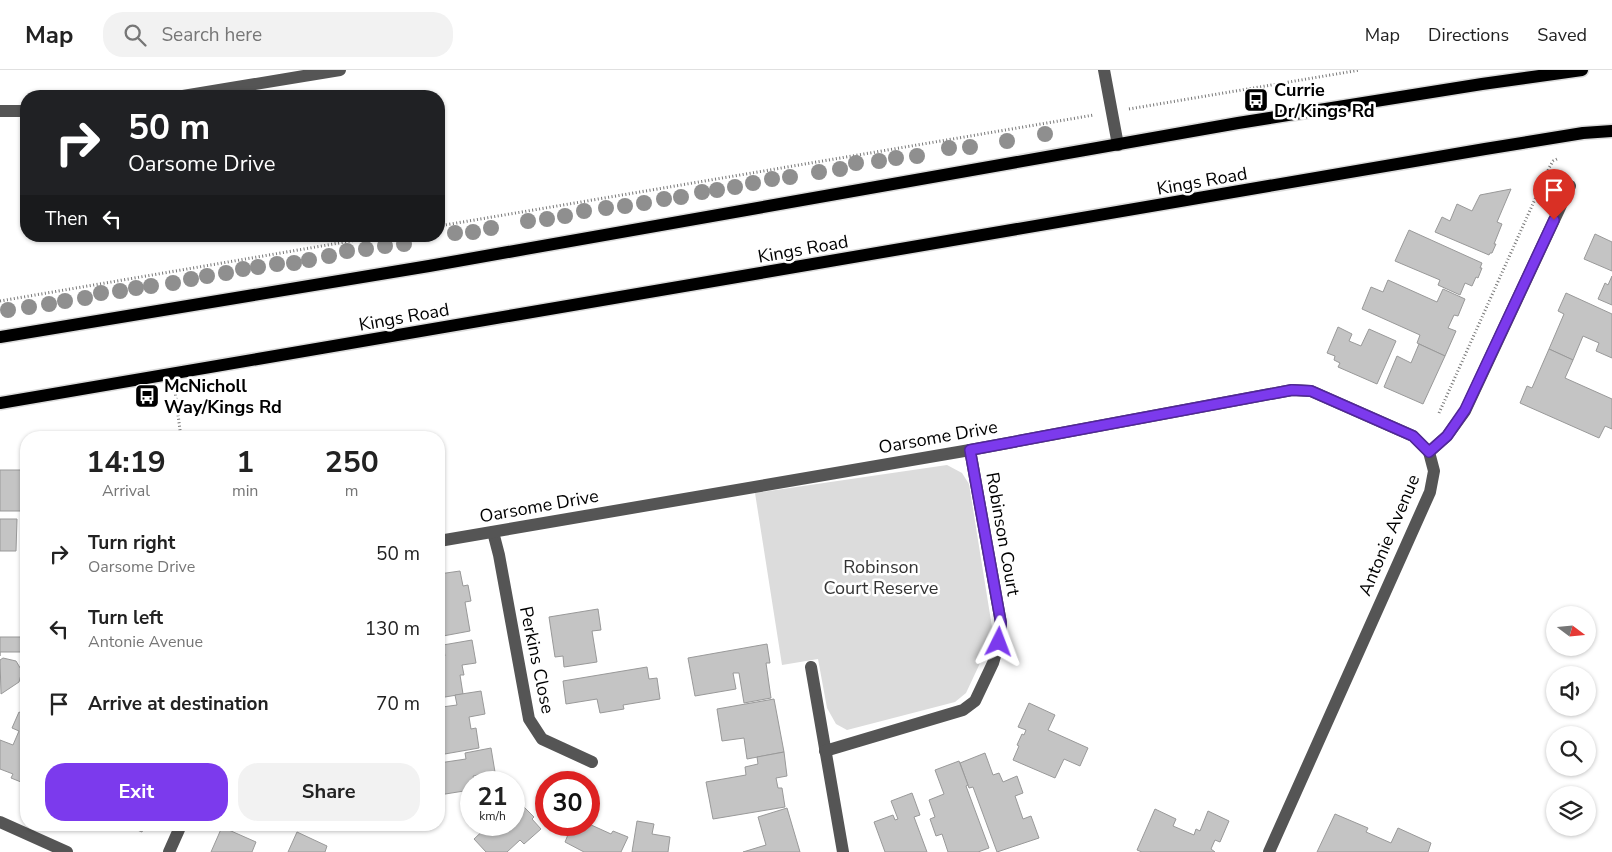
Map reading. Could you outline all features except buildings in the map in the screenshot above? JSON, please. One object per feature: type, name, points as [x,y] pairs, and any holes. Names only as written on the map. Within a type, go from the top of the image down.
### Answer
[{"type":"main road","points":[[0,337],[439,265],[1238,123],[1472,85],[1582,70]]},
{"type":"main road","name":"Kings Road","points":[[0,403],[1485,149],[1612,130]]},
{"type":"street","points":[[219,90],[340,70]]},
{"type":"street","points":[[1104,70],[1118,145]]},
{"type":"street","points":[[0,111],[20,111]]},
{"type":"street","points":[[1429,452],[1447,436],[1465,410],[1570,186]]},
{"type":"street","name":"Oarsome Drive","points":[[445,539],[970,450],[1292,390],[1311,391],[1413,436],[1429,452]]},
{"type":"street","name":"Robinson Court","points":[[825,751],[963,710],[974,700],[993,663],[999,642],[1001,623],[970,450]]},
{"type":"street","name":"Antonie Avenue","points":[[1268,852],[1430,492],[1434,470],[1429,452]]},
{"type":"street","name":"Perkins Close","points":[[493,532],[529,719],[542,739],[592,762]]},
{"type":"street","points":[[811,667],[843,852]]},
{"type":"street","points":[[0,822],[20,831]]},
{"type":"street","points":[[20,831],[67,852]]},
{"type":"street","points":[[169,852],[178,831]]},
{"type":"path","points":[[445,225],[1360,70]]},
{"type":"path","points":[[0,301],[345,242]]},
{"type":"path","points":[[176,374],[175,394],[180,431]]},
{"type":"green space","name":"Robinson Court Reserve","points":[[947,465],[962,473],[969,484],[992,627],[989,644],[966,693],[955,702],[847,730],[836,724],[827,708],[818,659],[782,665],[755,493]]},
{"type":"place","name":"Currie Dr/Kings Rd","points":[[1256,100]]},
{"type":"place","name":"McNicholl Way/Kings Rd","points":[[147,396]]},
{"type":"route","points":[[999,642],[1001,623],[970,450],[1292,390],[1311,391],[1413,436],[1429,452],[1447,436],[1465,410],[1554,220]]}]
